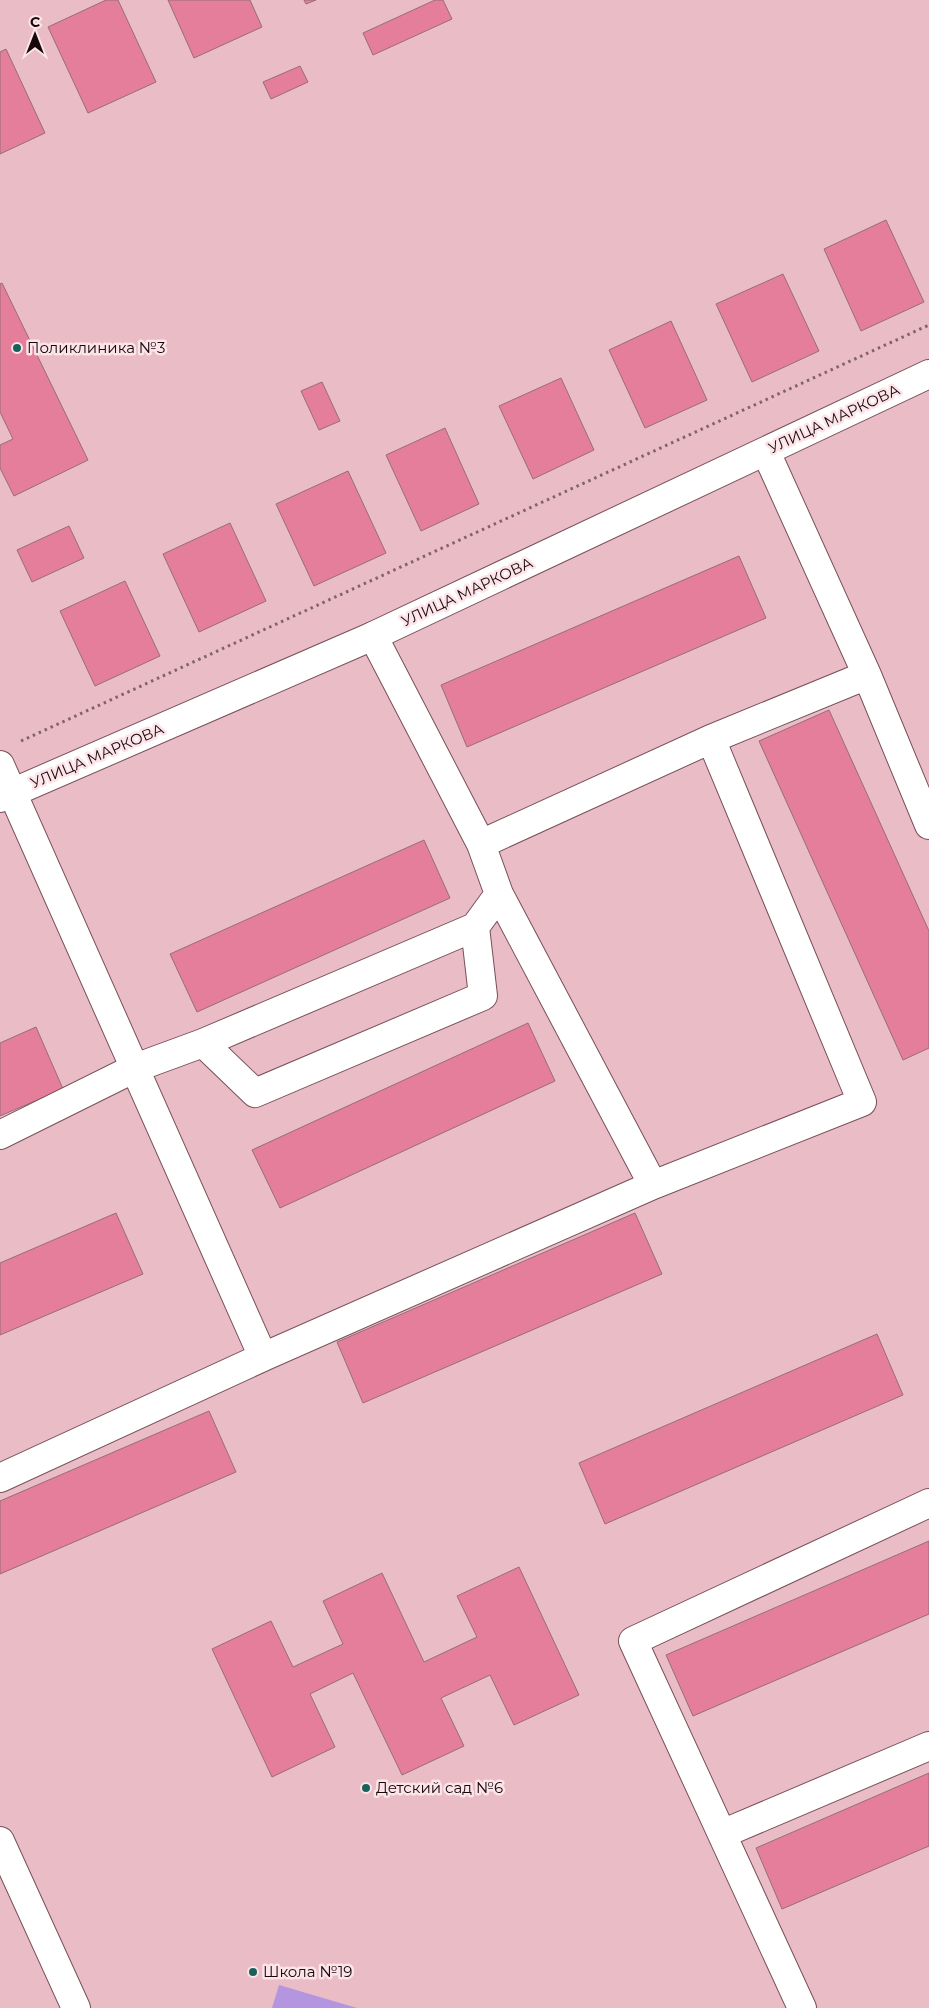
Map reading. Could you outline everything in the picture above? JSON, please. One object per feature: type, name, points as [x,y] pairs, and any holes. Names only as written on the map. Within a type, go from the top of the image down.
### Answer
[{"type":"main road","name":"УЛИЦА МАРКОВА","points":[[6,796],[373,636],[929,374]]},
{"type":"main road","points":[[766,452],[867,675],[929,825]]},
{"type":"main road","points":[[373,636],[481,844],[499,894],[653,1185]]},
{"type":"main road","points":[[481,844],[711,739],[867,675]]},
{"type":"main road","points":[[0,1478],[263,1357],[653,1185],[862,1102],[711,739]]},
{"type":"main road","points":[[0,766],[6,796],[135,1068],[263,1357]]},
{"type":"main road","points":[[0,1135],[135,1068],[203,1043],[475,927],[499,894]]},
{"type":"main road","points":[[203,1043],[254,1093],[484,996],[475,927]]},
{"type":"main road","points":[[802,2008],[633,1641],[929,1503]]},
{"type":"main road","points":[[722,1834],[929,1746]]},
{"type":"main road","points":[[0,1842],[76,2008]]},
{"type":"path","points":[[18,743],[929,325]]},
{"type":"shaded area","points":[[279,1985],[357,2008],[272,2008]]},
{"type":"building","points":[[106,0],[118,0],[156,82],[88,113],[48,27]]},
{"type":"building","points":[[168,0],[250,0],[262,27],[194,58]]},
{"type":"building","points":[[304,0],[316,0],[306,4]]},
{"type":"building","points":[[435,0],[443,0],[452,19],[373,55],[363,33]]},
{"type":"building","points":[[6,49],[45,133],[0,154],[0,52]]},
{"type":"building","points":[[300,66],[308,82],[271,99],[263,82]]},
{"type":"building","points":[[886,220],[924,302],[861,331],[824,249]]},
{"type":"building","points":[[783,274],[819,351],[752,382],[716,304]]},
{"type":"building","name":"Поликлиника №3","points":[[2,283],[88,460],[14,496],[0,468],[0,445],[13,439],[0,412],[0,284]]},
{"type":"building","points":[[671,321],[707,400],[645,428],[609,350]]},
{"type":"building","points":[[561,378],[594,450],[533,479],[499,406]]},
{"type":"building","points":[[322,382],[340,421],[319,430],[301,391]]},
{"type":"building","points":[[445,428],[479,504],[421,531],[386,455]]},
{"type":"building","points":[[348,471],[386,553],[314,586],[276,504]]},
{"type":"building","points":[[230,523],[266,601],[199,632],[163,554]]},
{"type":"building","points":[[69,526],[84,558],[32,582],[17,550]]},
{"type":"building","points":[[739,556],[766,618],[467,747],[441,685]]},
{"type":"building","points":[[125,581],[160,656],[95,686],[60,611]]},
{"type":"building","points":[[829,710],[929,931],[929,1048],[903,1060],[759,741]]},
{"type":"building","points":[[424,840],[450,898],[197,1012],[170,954]]},
{"type":"building","points":[[528,1023],[555,1081],[280,1208],[252,1150]]},
{"type":"building","points":[[36,1027],[63,1089],[0,1116],[0,1043]]},
{"type":"building","points":[[116,1213],[143,1274],[0,1335],[0,1263]]},
{"type":"building","points":[[635,1213],[662,1274],[363,1403],[337,1342]]},
{"type":"building","points":[[877,1334],[903,1395],[605,1524],[579,1463]]},
{"type":"building","points":[[209,1411],[236,1472],[0,1574],[0,1501]]},
{"type":"building","points":[[929,1541],[929,1614],[693,1716],[666,1655]]},
{"type":"building","points":[[519,1567],[579,1695],[514,1725],[490,1675],[441,1698],[464,1746],[402,1775],[353,1673],[310,1694],[335,1747],[272,1777],[212,1649],[271,1621],[293,1667],[343,1644],[323,1601],[382,1573],[424,1662],[477,1637],[457,1596]]},
{"type":"building","points":[[929,1773],[929,1846],[782,1909],[756,1848]]},
{"type":"place","name":"Поликлиника №3","points":[[17,348]]},
{"type":"place","name":"Детский сад №6","points":[[366,1788]]},
{"type":"place","name":"Школа №19","points":[[253,1972]]}]
